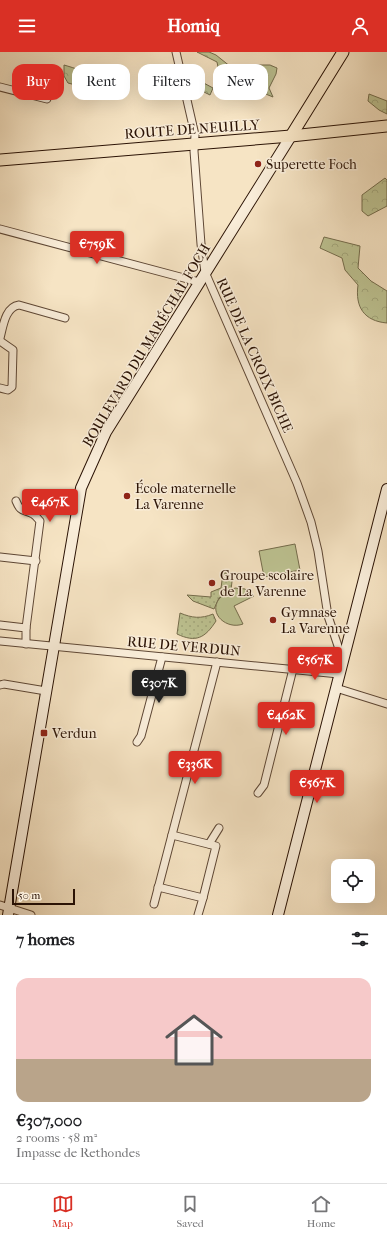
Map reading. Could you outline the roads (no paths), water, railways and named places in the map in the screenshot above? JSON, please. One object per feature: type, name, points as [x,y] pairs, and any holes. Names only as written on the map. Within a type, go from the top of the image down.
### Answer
[{"type":"main road","points":[[291,136],[343,52]]},
{"type":"main road","name":"ROUTE DE NEUILLY","points":[[0,160],[291,136],[387,126]]},
{"type":"main road","name":"BOULEVARD DU MARÉCHAL FOCH","points":[[6,910],[81,488],[106,432],[291,136]]},
{"type":"main road","points":[[278,915],[387,489]]},
{"type":"street","name":"RUE DE LA CROIX BICHE","points":[[176,52],[195,135],[194,143],[201,244],[205,272],[297,482],[309,516],[318,551],[328,616],[343,661]]},
{"type":"street","points":[[0,86],[12,89]]},
{"type":"street","points":[[0,229],[199,282]]},
{"type":"street","points":[[0,388],[8,390],[12,387],[13,350],[0,340],[8,313],[11,308],[19,304],[65,318]]},
{"type":"street","points":[[16,501],[19,508],[23,511],[34,514],[40,521],[36,561],[26,628],[26,644]]},
{"type":"street","points":[[0,557],[36,561]]},
{"type":"street","points":[[0,625],[26,628]]},
{"type":"street","name":"RUE DE VERDUN","points":[[0,642],[339,674]]},
{"type":"street","points":[[137,742],[141,736],[162,657]]},
{"type":"street","points":[[154,904],[217,662]]},
{"type":"street","points":[[258,793],[264,785],[293,669]]},
{"type":"street","points":[[0,685],[4,684],[46,691]]},
{"type":"street","points":[[336,688],[387,704]]},
{"type":"street","points":[[209,844],[219,828]]},
{"type":"street","points":[[172,835],[216,846],[198,915]]},
{"type":"street","points":[[158,887],[203,898]]},
{"type":"street","points":[[6,910],[31,915]]},
{"type":"place","name":"Superette Foch","points":[[258,164]]},
{"type":"place","name":"École maternelle La Varenne","points":[[127,496]]},
{"type":"place","name":"Groupe scolaire de La Varenne","points":[[212,583]]},
{"type":"place","name":"Gymnase La Varenne","points":[[273,620]]},
{"type":"place","name":"Verdun","points":[[44,733]]}]
